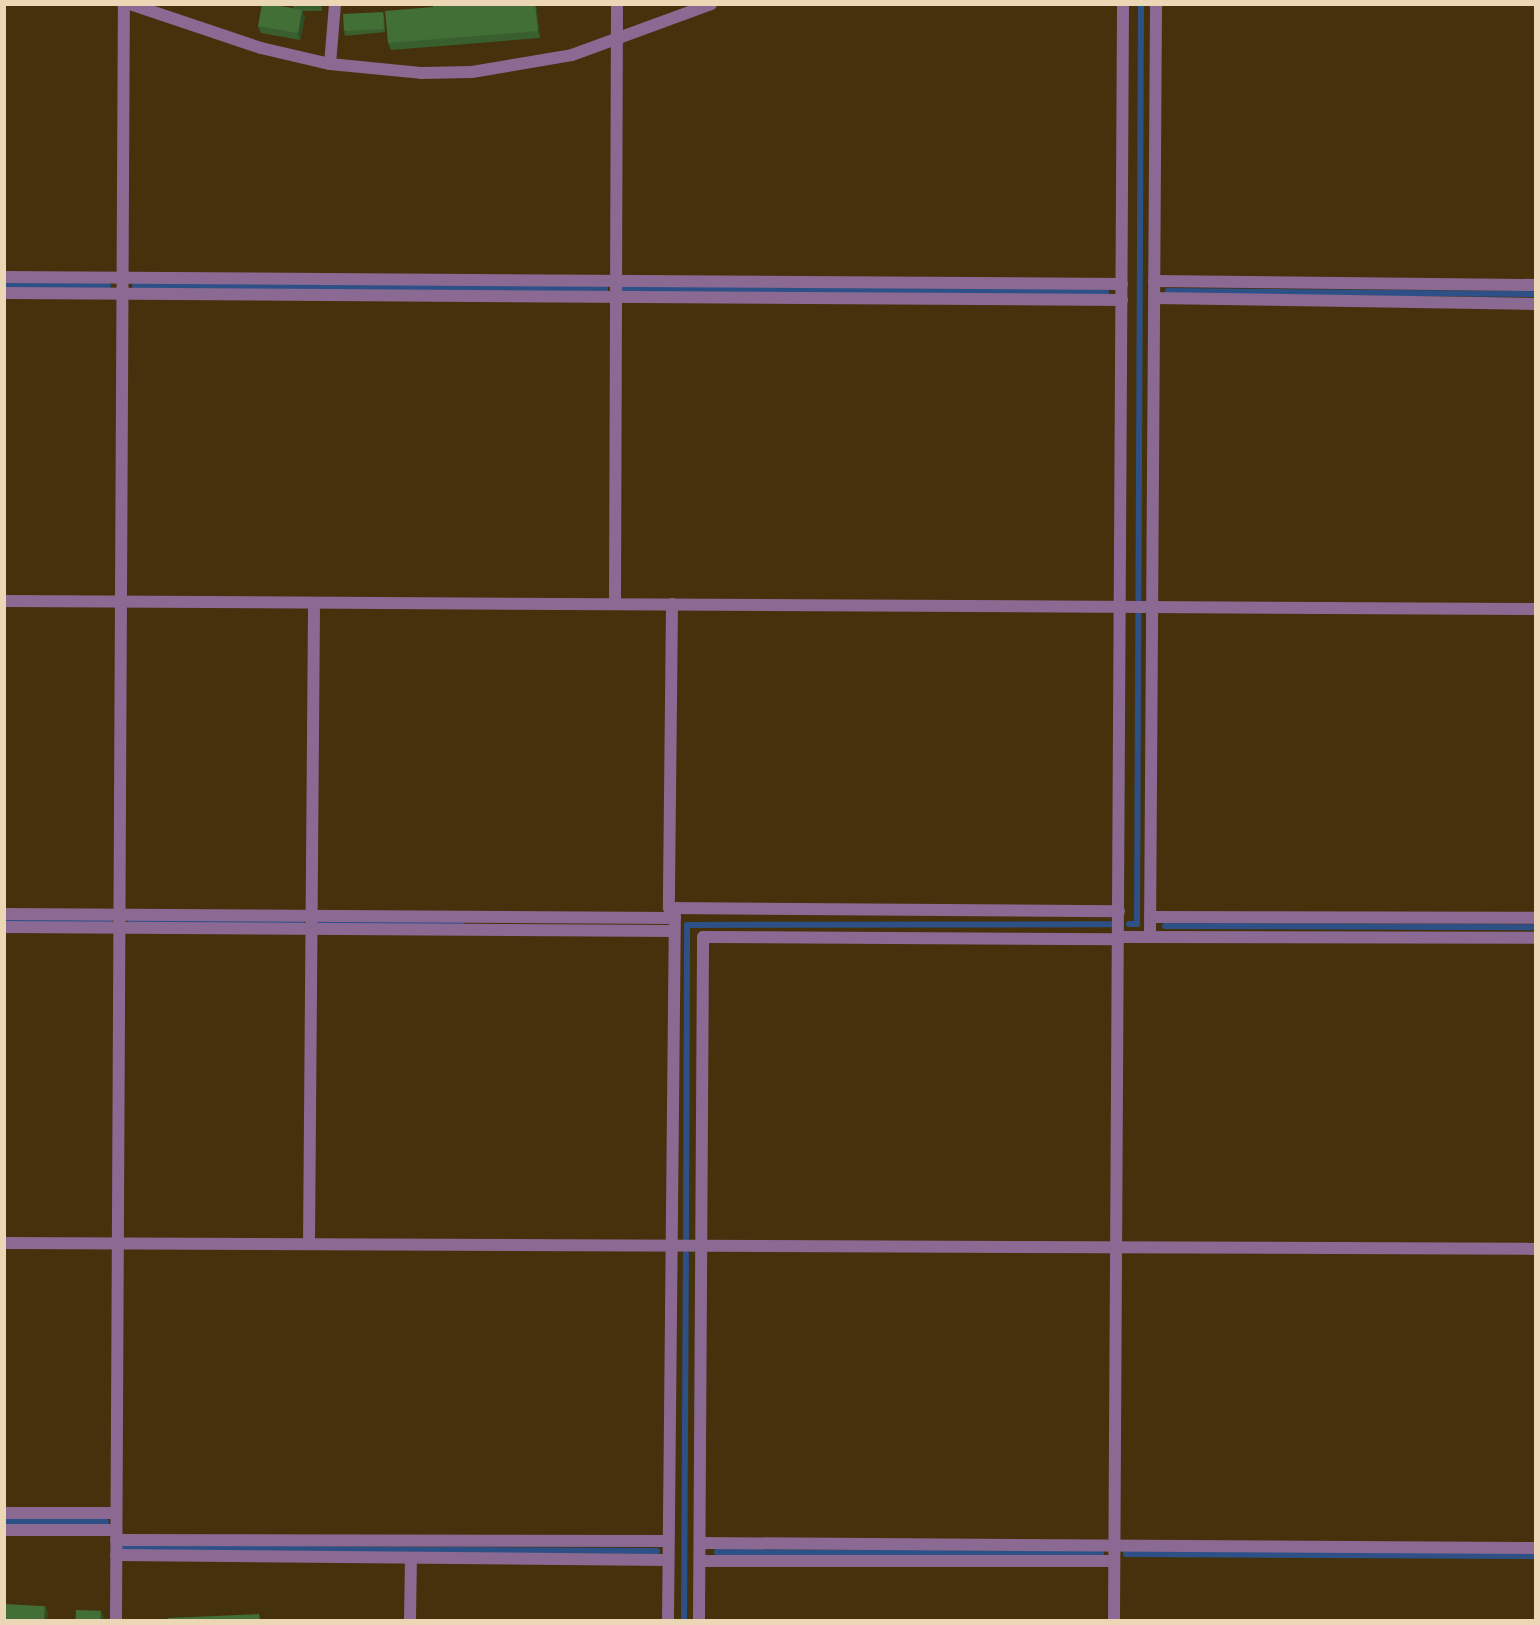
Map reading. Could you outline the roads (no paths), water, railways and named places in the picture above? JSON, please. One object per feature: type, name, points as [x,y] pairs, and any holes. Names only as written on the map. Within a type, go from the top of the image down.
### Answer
[{"type":"street","points":[[116,1620],[124,4]]},
{"type":"street","points":[[130,4],[261,48],[330,64],[421,73],[472,72],[572,55],[711,4]]},
{"type":"street","points":[[330,64],[334,4]]},
{"type":"street","points":[[615,604],[617,4]]},
{"type":"street","points":[[1114,1620],[1118,938],[1125,606],[1122,300],[1123,4]]},
{"type":"street","points":[[1150,937],[1149,606],[1154,298],[1155,4]]},
{"type":"street","points":[[4,277],[1122,284]]},
{"type":"street","points":[[1154,281],[1536,285]]},
{"type":"street","points":[[4,293],[1122,300]]},
{"type":"street","points":[[1154,298],[1536,304]]},
{"type":"street","points":[[4,601],[1536,609]]},
{"type":"street","points":[[309,1244],[314,603]]},
{"type":"street","points":[[672,604],[669,908],[675,913]]},
{"type":"street","points":[[4,914],[311,915],[1119,911]]},
{"type":"street","points":[[668,1620],[669,1245],[675,913]]},
{"type":"street","points":[[1150,917],[1536,918]]},
{"type":"street","points":[[4,927],[674,931]]},
{"type":"street","points":[[699,1620],[703,937],[1536,938]]},
{"type":"street","points":[[4,1243],[701,1245],[1117,1250],[1536,1249]]},
{"type":"street","points":[[4,1513],[116,1513]]},
{"type":"street","points":[[4,1530],[116,1535],[668,1541]]},
{"type":"street","points":[[700,1543],[1536,1548]]},
{"type":"street","points":[[116,1556],[668,1560]]},
{"type":"street","points":[[410,1620],[411,1558]]},
{"type":"street","points":[[700,1561],[1114,1562]]},
{"type":"waterway","points":[[1129,924],[1137,924],[1141,4]]},
{"type":"waterway","points":[[4,285],[108,286]]},
{"type":"waterway","points":[[135,286],[605,289]]},
{"type":"waterway","points":[[623,289],[1106,292]]},
{"type":"waterway","points":[[1168,291],[1536,294]]},
{"type":"waterway","points":[[4,920],[109,921]]},
{"type":"waterway","points":[[131,921],[301,923]]},
{"type":"waterway","points":[[317,923],[461,924]]},
{"type":"waterway","points":[[686,1238],[687,925],[1111,924]]},
{"type":"waterway","points":[[1165,926],[1536,927]]},
{"type":"waterway","points":[[684,1620],[686,1254]]},
{"type":"waterway","points":[[4,1521],[106,1522]]},
{"type":"waterway","points":[[124,1548],[657,1551]]},
{"type":"waterway","points":[[717,1552],[1101,1554]]},
{"type":"waterway","points":[[1126,1554],[1536,1556]]}]
